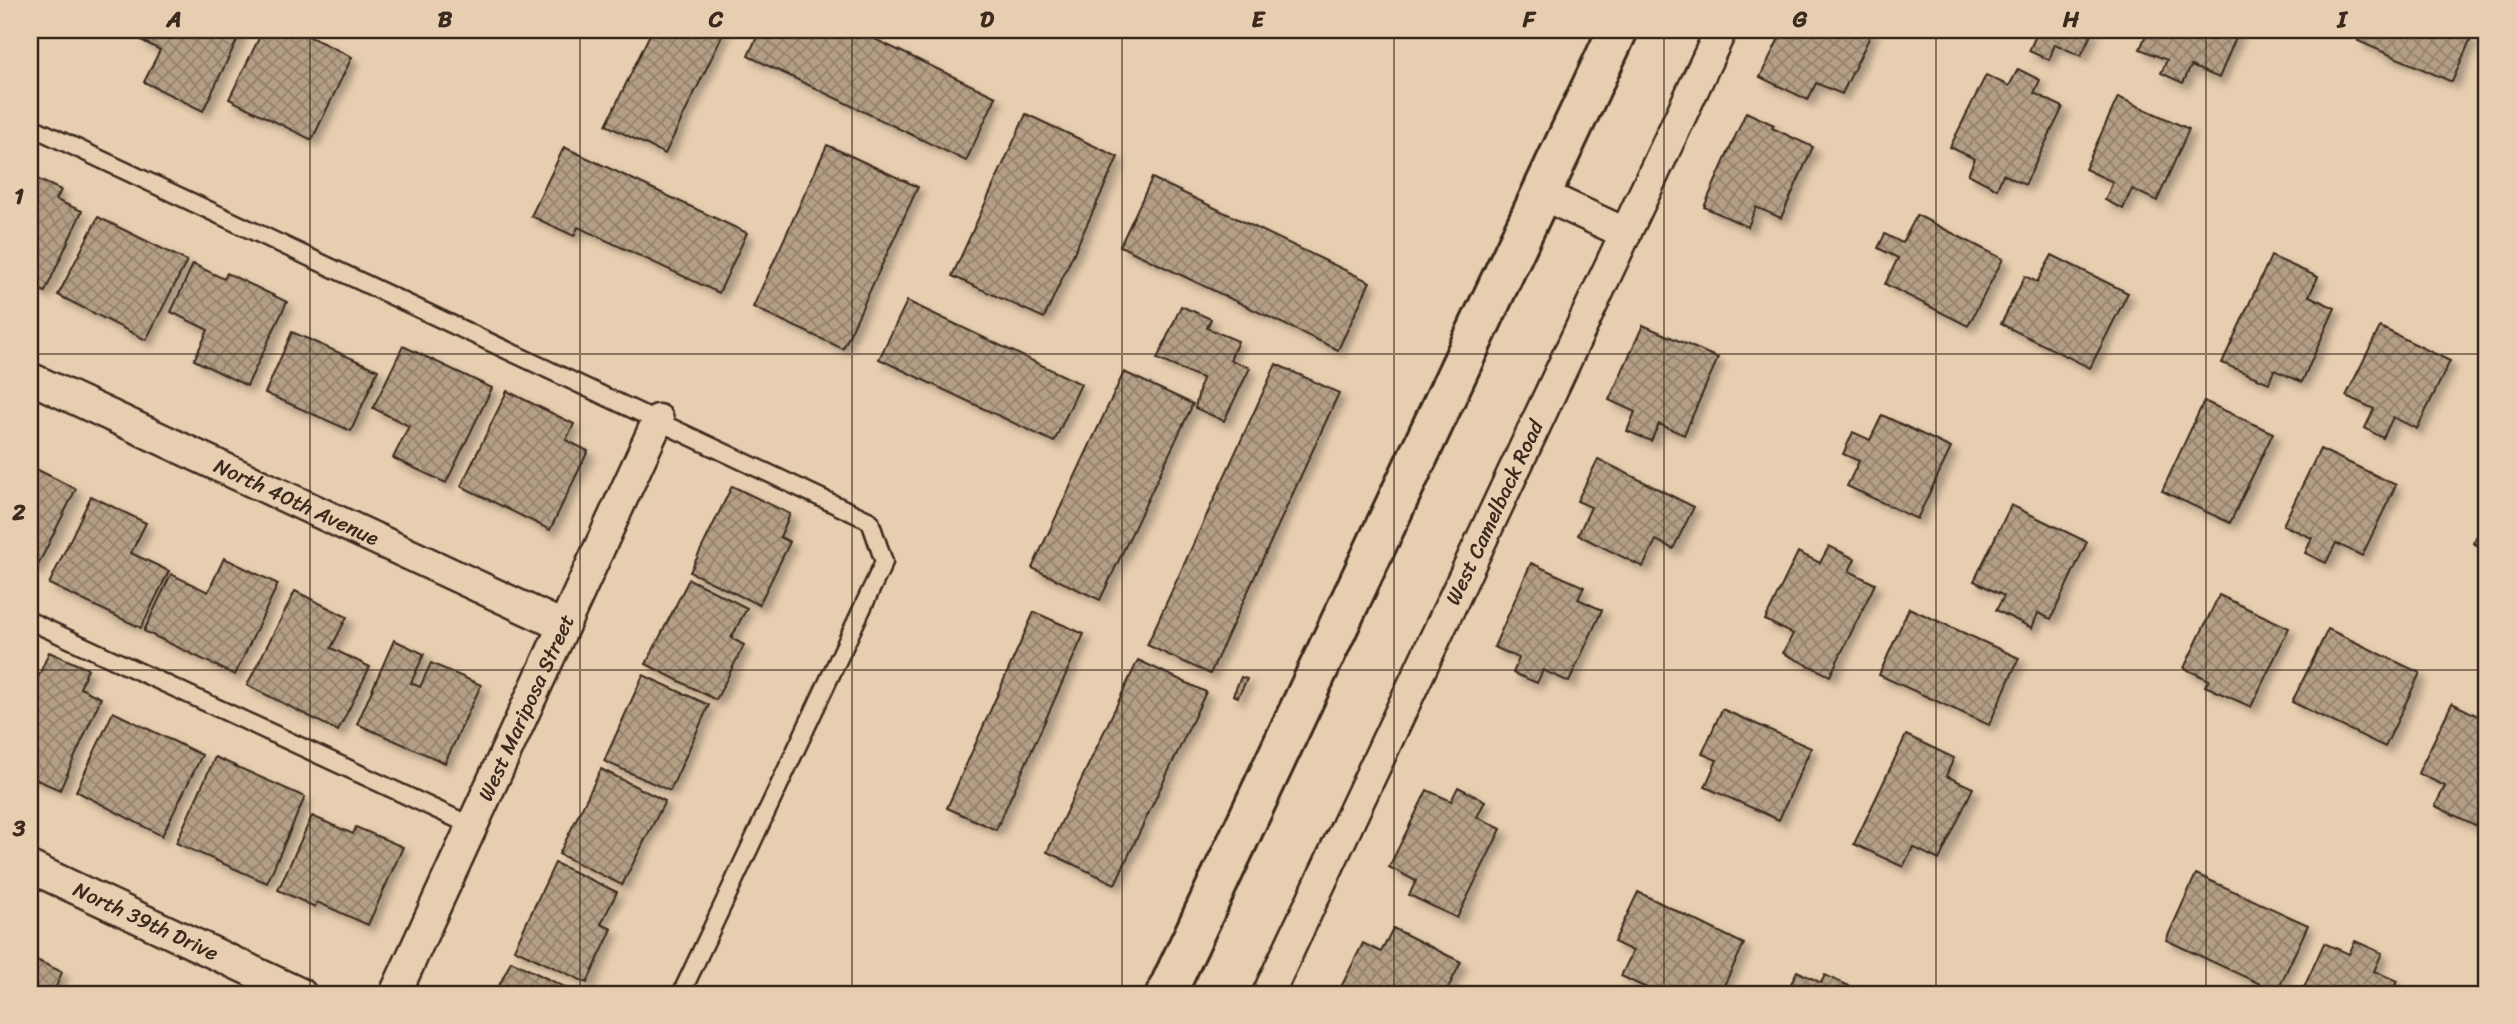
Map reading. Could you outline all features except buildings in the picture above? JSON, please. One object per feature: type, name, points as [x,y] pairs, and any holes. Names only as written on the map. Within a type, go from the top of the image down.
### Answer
[{"type":"main road","points":[[1166,994],[1618,30]]},
{"type":"street","name":"West Camelback Road","points":[[1268,994],[1721,30]]},
{"type":"street","points":[[1541,194],[1625,233]]},
{"type":"street","name":"North 40th Avenue","points":[[30,378],[563,626]]},
{"type":"street","name":"West Mariposa Street","points":[[395,994],[658,420]]},
{"type":"street","name":"North 39th Drive","points":[[30,867],[301,994]]},
{"type":"lane","points":[[30,126],[870,521],[884,562],[681,994]]},
{"type":"lane","points":[[30,621],[472,826]]}]
